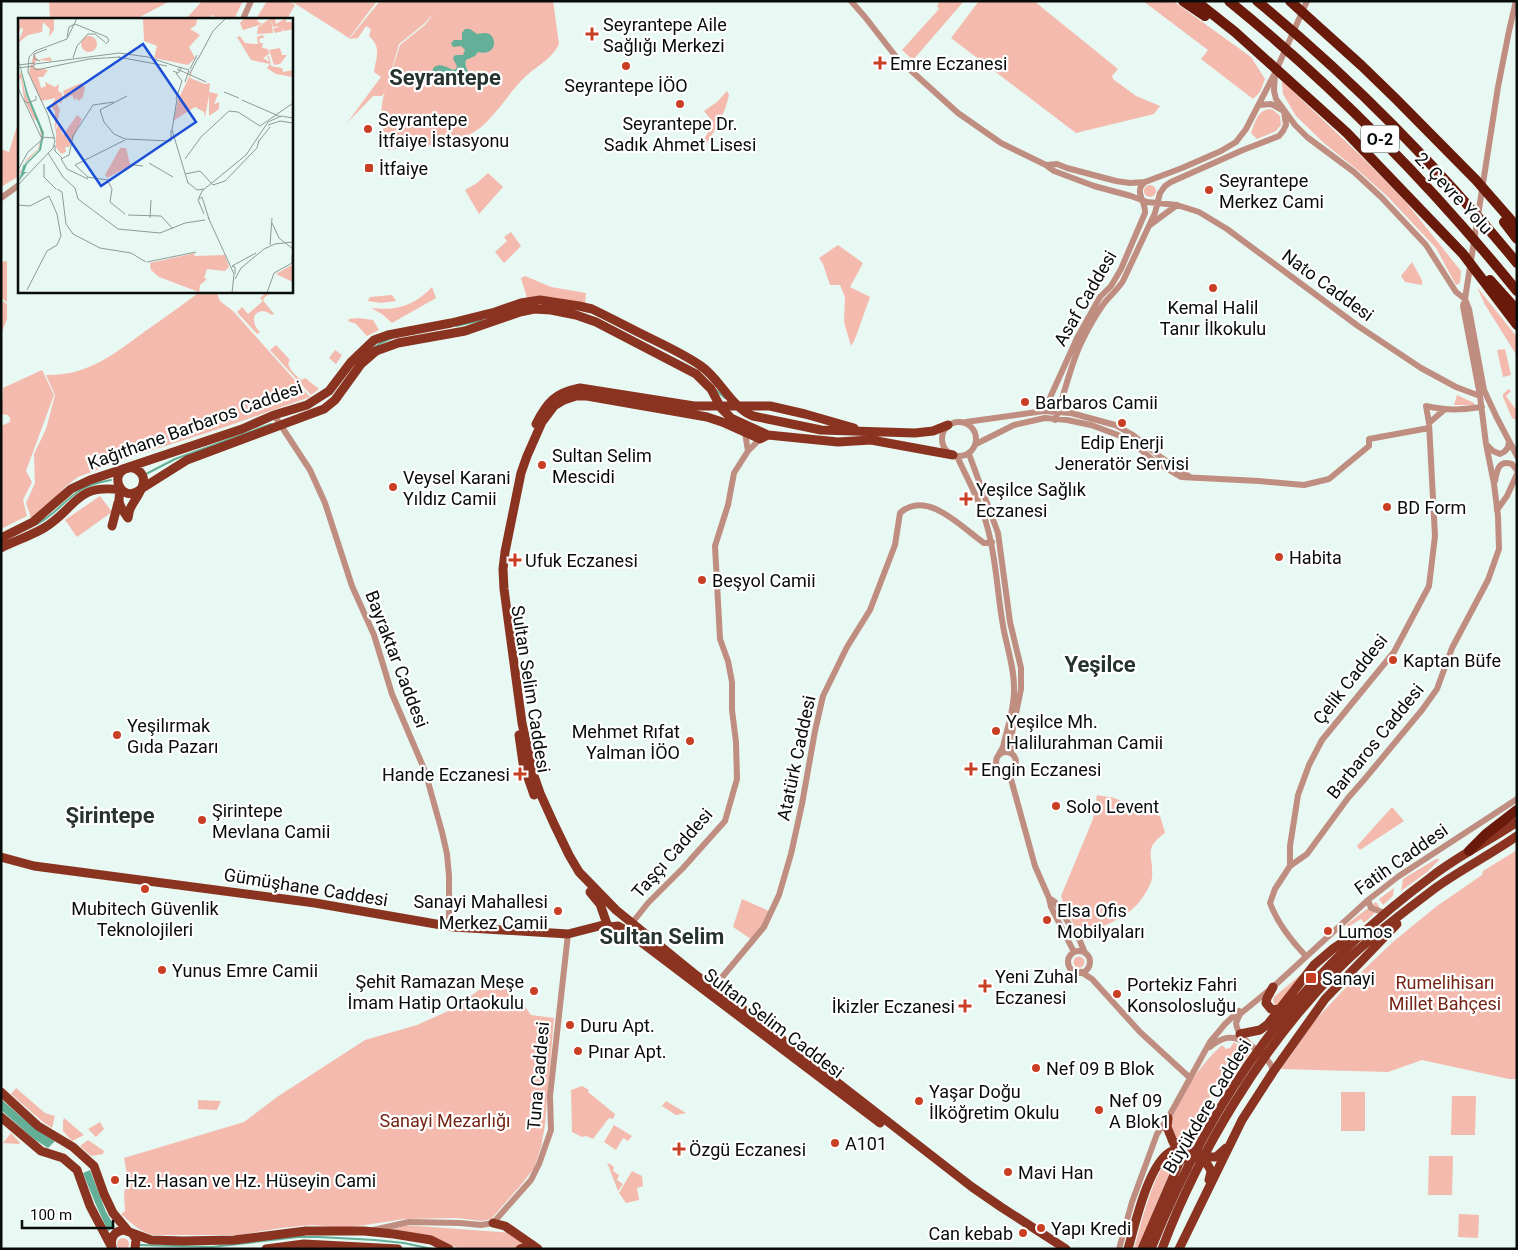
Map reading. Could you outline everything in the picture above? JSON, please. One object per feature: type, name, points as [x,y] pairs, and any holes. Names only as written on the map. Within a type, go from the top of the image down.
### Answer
[{"type":"highway","points":[[1183,1],[1203,15],[1235,32]]},
{"type":"highway","points":[[1196,1],[1235,32],[1347,132],[1462,254],[1517,325]]},
{"type":"highway","name":"2. Çevre Yolu","points":[[1229,1],[1346,103],[1429,188],[1517,291]]},
{"type":"highway","name":"2. Çevre Yolu","points":[[1257,1],[1332,67],[1396,128],[1469,206],[1517,263]]},
{"type":"highway","points":[[1290,1],[1396,99],[1476,180],[1517,227]]},
{"type":"highway","points":[[1298,1],[1314,18],[1320,28]]},
{"type":"highway","points":[[1444,149],[1517,239]]},
{"type":"highway","points":[[1416,205],[1442,226],[1517,310]]},
{"type":"highway","points":[[1469,851],[1486,834],[1517,810]]},
{"type":"main road","name":"Kağıthane Barbaros Caddesi","points":[[1,538],[33,522],[71,489],[90,480],[307,405],[329,391],[351,362],[374,340],[388,335],[451,323],[495,312],[521,303],[540,300],[592,309],[676,352],[702,367],[720,383],[747,414],[772,421],[821,430],[872,433],[933,432],[948,425]]},
{"type":"main road","name":"Kağıthane Barbaros Caddesi","points":[[141,489],[187,460],[324,409],[335,400],[362,364],[376,351],[398,343],[465,332],[505,317],[534,310],[551,310],[576,315],[596,322],[671,360],[696,374],[711,389],[721,408],[731,418],[764,437],[838,442],[871,440],[955,455]]},
{"type":"main road","points":[[622,324],[623,336]]},
{"type":"main road","points":[[671,360],[676,352]]},
{"type":"main road","name":"Sultan Selim Caddesi","points":[[872,433],[770,406],[694,406],[586,388],[564,392],[549,401],[531,433],[518,472],[504,545],[501,589],[520,724],[537,794],[577,873],[597,899],[610,927],[618,926],[702,984],[988,1201],[1066,1249]]},
{"type":"main road","name":"Sultan Selim Caddesi","points":[[518,472],[542,422],[554,406],[576,396],[587,396],[686,413],[722,422],[745,433],[764,437]]},
{"type":"main road","points":[[118,503],[128,518],[130,508],[141,489],[144,481],[141,474],[135,468],[127,468],[118,477],[117,482],[121,490],[133,494],[141,489]]},
{"type":"main road","name":"Kağıthane Barbaros Caddesi","points":[[1,548],[45,528],[82,495],[94,490],[107,488],[121,490]]},
{"type":"main road","points":[[112,526],[121,490]]},
{"type":"main road","name":"Büyükdere Caddesi","points":[[1151,1249],[1166,1210],[1189,1163],[1228,1094],[1262,1043],[1305,990],[1333,960],[1432,876],[1517,822]]},
{"type":"main road","name":"Büyükdere Caddesi","points":[[1162,1249],[1177,1211],[1199,1167],[1242,1089],[1296,1016],[1338,969],[1408,910],[1454,876],[1517,836]]},
{"type":"main road","name":"Gümüşhane Caddesi","points":[[1,857],[34,866],[315,903],[449,926],[568,934],[606,921]]},
{"type":"main road","name":"Sultan Selim Caddesi","points":[[577,873],[616,910],[702,984],[713,988],[748,1013],[796,1055]]},
{"type":"main road","points":[[606,921],[610,911],[616,910]]},
{"type":"main road","points":[[1179,1249],[1242,1120],[1272,1068],[1325,998],[1386,937],[1408,910]]},
{"type":"main road","points":[[618,926],[628,920]]},
{"type":"main road","points":[[1240,1034],[1260,1030],[1268,1024],[1314,965],[1346,940],[1369,928]]},
{"type":"main road","points":[[1273,987],[1266,1003],[1272,1009],[1281,1008]]},
{"type":"main road","points":[[1,1092],[38,1126],[73,1147],[94,1166],[113,1213],[136,1239],[135,1249]]},
{"type":"main road","points":[[1,1117],[41,1150],[63,1158],[77,1170],[90,1206],[112,1248]]},
{"type":"main road","points":[[1168,1118],[1167,1127],[1178,1154],[1178,1163]]},
{"type":"main road","points":[[1172,1140],[1190,1153]]},
{"type":"main road","points":[[1128,1249],[1146,1190],[1154,1170],[1165,1156],[1176,1150],[1209,1160],[1216,1158],[1231,1142]]},
{"type":"main road","points":[[1142,1249],[1178,1163],[1184,1156],[1190,1153]]},
{"type":"main road","points":[[1202,1199],[1211,1172],[1209,1160]]},
{"type":"main road","points":[[494,1223],[505,1226],[534,1247]]},
{"type":"main road","name":"Sultan Selim Caddesi","points":[[1031,1229],[1057,1249]]},
{"type":"main road","points":[[112,1248],[111,1239],[120,1230],[151,1240],[183,1241],[234,1240],[306,1231],[364,1231],[431,1240],[450,1249]]},
{"type":"main road","points":[[266,1249],[304,1244],[398,1249]]},
{"type":"main road","points":[[520,1249],[534,1247]]},
{"type":"street","points":[[244,18],[252,1]]},
{"type":"street","name":"Nato Caddesi","points":[[851,1],[897,58],[958,113],[1001,143],[1046,165],[1054,171],[1094,186],[1151,202],[1177,204],[1199,212],[1227,229],[1358,326],[1421,368],[1456,387],[1480,396]]},
{"type":"street","points":[[1046,165],[1057,164],[1116,181],[1130,183],[1145,182],[1182,168],[1230,146],[1236,142],[1246,129],[1275,72],[1307,1]]},
{"type":"street","points":[[1516,1],[1500,76],[1465,299],[1469,309],[1484,390],[1517,456]]},
{"type":"street","points":[[1275,72],[1274,91],[1276,99],[1295,125],[1354,172],[1388,204],[1426,245],[1456,292],[1465,299]]},
{"type":"street","points":[[1259,104],[1270,104],[1284,111]]},
{"type":"street","name":"Asaf Caddesi","points":[[1055,420],[1064,396],[1080,339],[1120,285],[1149,226],[1162,189],[1171,182],[1279,136],[1284,131],[1286,125],[1284,111]]},
{"type":"street","name":"Asaf Caddesi","points":[[1044,411],[1100,297],[1111,286],[1121,269],[1146,212],[1146,206],[1139,193],[1139,189],[1145,182]]},
{"type":"street","points":[[1,198],[18,186]]},
{"type":"street","points":[[1149,226],[1177,204]]},
{"type":"street","name":"Barbaros Caddesi","points":[[1306,954],[1290,938],[1273,912],[1270,903],[1275,889],[1290,866],[1307,854],[1348,798],[1393,746],[1437,690],[1452,648],[1488,580],[1499,549],[1494,484],[1486,444],[1482,406],[1464,314],[1463,306],[1465,299]]},
{"type":"street","name":"Çelik Caddesi","points":[[1290,866],[1290,846],[1298,795],[1309,765],[1322,740],[1394,652],[1429,586],[1435,536],[1429,425],[1426,406],[1444,410]]},
{"type":"street","points":[[976,444],[1014,425],[1044,418],[1067,420],[1091,425],[1118,435],[1170,472],[1181,477],[1304,485],[1329,479],[1369,443],[1429,425],[1444,410],[1462,410],[1482,406]]},
{"type":"street","points":[[999,754],[1005,751],[1011,753],[1016,758],[1015,768],[1009,772],[1004,772],[997,768],[996,759],[1003,747],[1014,692],[1011,658],[1004,630],[992,542],[982,508],[955,455],[945,449],[942,442],[943,432],[948,425],[956,421],[966,422],[1044,411],[1071,413],[1115,425],[1133,435],[1190,477]]},
{"type":"street","name":"Bayraktar Caddesi","points":[[274,416],[310,470],[325,503],[352,586],[374,635],[392,694],[425,771],[447,854],[450,876],[449,926]]},
{"type":"street","points":[[966,422],[976,432],[977,438],[976,444],[969,454]]},
{"type":"street","points":[[745,433],[748,451]]},
{"type":"street","name":"Taşçı Caddesi","points":[[628,920],[683,868],[724,821],[737,779],[732,682],[728,661],[720,639],[715,546],[728,505],[734,473],[748,451],[764,437]]},
{"type":"street","points":[[1486,444],[1493,451],[1500,454],[1509,445],[1509,440]]},
{"type":"street","points":[[955,455],[969,454]]},
{"type":"street","points":[[969,454],[998,533],[1010,622],[1021,668],[1022,689],[1011,738],[1011,753]]},
{"type":"street","points":[[1494,484],[1496,471],[1499,466],[1506,462],[1515,464],[1517,472],[1507,496],[1497,510]]},
{"type":"street","name":"Atatürk Caddesi","points":[[713,988],[764,927],[779,895],[802,804],[823,696],[847,647],[870,610],[895,545],[900,513],[907,506],[919,505],[933,508],[945,514],[984,542],[989,544],[992,542]]},
{"type":"street","points":[[1009,772],[1035,866],[1051,907],[1074,952]]},
{"type":"street","name":"Fatih Caddesi","points":[[1306,954],[1398,876],[1517,799]]},
{"type":"street","points":[[1049,898],[1055,902],[1089,958],[1086,970],[1081,972]]},
{"type":"street","points":[[1368,900],[1371,908],[1385,914]]},
{"type":"street","name":"Tuna Caddesi","points":[[494,1223],[531,1180],[551,1130],[550,1096],[554,1044],[568,934]]},
{"type":"street","points":[[1085,953],[1074,952],[1070,956],[1069,966],[1074,971],[1081,972],[1092,978],[1140,1032],[1190,1077]]},
{"type":"street","points":[[1272,1068],[1240,1034],[1236,1027],[1237,1019],[1240,1014],[1273,987],[1306,954]]},
{"type":"street","points":[[1208,1048],[1210,1042],[1225,1024],[1306,954]]},
{"type":"street","points":[[1119,1249],[1132,1202],[1157,1134],[1208,1048],[1223,1035],[1240,1034]]},
{"type":"street","points":[[1208,1048],[1218,1041],[1229,1037],[1242,1040],[1253,1048]]},
{"type":"street","points":[[364,1231],[409,1222],[460,1223],[481,1226],[494,1223]]},
{"type":"green space","points":[[49,1],[170,1],[138,18],[50,18]]},
{"type":"green space","points":[[202,1],[243,1],[234,18],[216,18],[213,15],[208,18],[187,18]]},
{"type":"green space","points":[[267,1],[289,1],[295,5],[288,18],[257,18]]},
{"type":"green space","points":[[291,1],[377,1],[349,38]]},
{"type":"green space","points":[[380,1],[553,1],[559,44],[549,58],[520,82],[480,128],[459,139],[435,145],[387,150],[382,113],[385,92],[382,96],[373,96],[347,123],[381,77],[374,72],[377,49],[369,36],[371,29],[366,26],[358,38],[349,39]],"holes":[[[434,13],[425,25],[400,45],[386,89],[399,44],[424,24]]]},
{"type":"green space","points":[[940,1],[964,1],[913,60],[902,50],[939,9],[937,6]]},
{"type":"green space","points":[[979,1],[1034,1],[1118,69],[1112,76],[1113,79],[1136,96],[1160,106],[1154,114],[1076,133],[951,38]]},
{"type":"green space","points":[[1143,1],[1173,1],[1251,57],[1265,79],[1260,92],[1253,99],[1201,59],[1208,50]]},
{"type":"green space","points":[[1282,81],[1405,201],[1461,271],[1460,283],[1456,285],[1436,248],[1389,198],[1325,144],[1296,116],[1283,94]]},
{"type":"green space","points":[[727,91],[729,95],[719,123],[703,149],[690,152],[697,142],[702,144],[713,122],[704,111],[717,102]]},
{"type":"green space","points":[[1269,109],[1280,116],[1281,125],[1276,131],[1257,139],[1251,133],[1255,122],[1262,112]]},
{"type":"green space","points":[[17,126],[18,177],[1,187],[1,149],[9,152]]},
{"type":"green space","points":[[488,173],[503,187],[479,214],[465,190],[477,183]]},
{"type":"green space","points":[[1150,185],[1156,191],[1150,197],[1144,191]]},
{"type":"green space","points":[[511,232],[521,246],[504,263],[495,252],[507,241],[504,237]]},
{"type":"green space","points":[[838,245],[863,263],[850,287],[870,297],[851,346],[844,322],[845,297],[840,285],[830,285],[819,258]]},
{"type":"green space","points":[[7,261],[7,302],[1,298],[1,262]]},
{"type":"green space","points":[[1412,262],[1422,280],[1422,285],[1405,282],[1401,276]]},
{"type":"green space","points":[[525,276],[551,287],[586,293],[585,305],[549,297],[527,298],[521,278]]},
{"type":"green space","points":[[432,287],[436,298],[392,323],[382,314],[371,308],[389,309],[404,306],[419,299]]},
{"type":"green space","points":[[1477,287],[1517,337],[1517,356],[1484,303]]},
{"type":"green space","points":[[200,292],[216,292],[220,301],[233,311],[310,397],[137,455],[78,477],[66,486],[46,507],[31,518],[26,503],[35,483],[34,454],[46,429],[55,395],[46,375],[74,372],[87,368],[121,349]]},
{"type":"green space","points":[[267,292],[271,292],[263,299],[274,314],[261,311],[256,314],[254,321],[260,332],[257,334],[237,312],[242,307],[248,314],[263,301],[260,298]]},
{"type":"green space","points":[[392,295],[396,301],[381,303],[368,301],[370,297]]},
{"type":"green space","points":[[1,300],[7,304],[7,319],[1,334]]},
{"type":"green space","points":[[349,319],[373,320],[379,330],[367,336],[356,324],[348,321]]},
{"type":"green space","points":[[276,345],[290,360],[288,363],[294,373],[302,380],[305,378],[319,389],[311,395],[270,350]]},
{"type":"green space","points":[[1505,349],[1511,375],[1503,377],[1497,350]]},
{"type":"green space","points":[[335,350],[342,355],[336,364],[329,358]]},
{"type":"green space","points":[[42,370],[54,395],[26,471],[32,482],[23,500],[27,516],[1,529],[1,426],[10,422],[8,415],[1,414],[3,388]]},
{"type":"green space","points":[[1509,389],[1511,391],[1506,396],[1517,411],[1516,420],[1512,418],[1503,397],[1503,394]]},
{"type":"green space","points":[[1457,395],[1474,403],[1475,405],[1454,405]]},
{"type":"green space","points":[[100,496],[112,512],[77,537],[65,520]]},
{"type":"green space","points":[[1097,795],[1114,798],[1160,816],[1165,833],[1151,848],[1152,880],[1140,901],[1120,918],[1081,938],[1066,910],[1061,896],[1093,819]]},
{"type":"green space","points":[[1392,807],[1404,821],[1360,850],[1357,846]]},
{"type":"green space","name":"Rumelihisarı Millet Bahçesi","points":[[1517,850],[1517,1079],[1509,1079],[1422,1060],[1388,1072],[1281,1069],[1316,1019],[1394,941],[1437,906],[1482,875],[1483,871]]},
{"type":"green space","points":[[1436,859],[1440,859],[1427,872],[1401,891],[1403,879]]},
{"type":"green space","points":[[1394,888],[1393,896],[1383,905],[1379,899]]},
{"type":"green space","points":[[742,899],[769,911],[762,926],[751,939],[733,927]]},
{"type":"green space","points":[[1376,902],[1380,908],[1364,923],[1361,919],[1348,927],[1346,925]]},
{"type":"green space","points":[[1077,957],[1081,957],[1084,962],[1083,966],[1077,967],[1074,964],[1074,960]]},
{"type":"green space","points":[[1304,972],[1278,1005],[1275,1005],[1274,997]]},
{"type":"green space","name":"Sanayi Mezarlığı","points":[[494,978],[513,987],[511,995],[518,997],[531,1015],[554,1018],[545,1125],[541,1147],[534,1168],[491,1219],[482,1221],[456,1218],[405,1219],[344,1228],[312,1225],[239,1235],[153,1235],[132,1224],[121,1214],[125,1211],[124,1195],[127,1174],[124,1158],[244,1122],[277,1097],[365,1040],[417,1025],[457,1007]]},
{"type":"green space","points":[[1234,1042],[1249,1054],[1225,1088],[1216,1086],[1186,1140],[1178,1139],[1171,1123],[1184,1093],[1201,1067],[1215,1052],[1222,1045],[1226,1049],[1230,1048]]},
{"type":"green space","points":[[582,1086],[615,1114],[613,1119],[609,1118],[593,1139],[586,1136],[582,1137],[572,1132],[571,1090]]},
{"type":"green space","points":[[16,1088],[45,1113],[55,1116],[52,1128],[11,1094]]},
{"type":"green space","points":[[1341,1092],[1365,1092],[1365,1131],[1341,1131]]},
{"type":"green space","points":[[1452,1096],[1476,1096],[1475,1135],[1451,1135]]},
{"type":"green space","points":[[198,1100],[221,1101],[217,1110],[198,1109]]},
{"type":"green space","points":[[666,1101],[686,1113],[676,1115],[662,1106]]},
{"type":"green space","points":[[64,1118],[84,1135],[72,1141],[63,1131]]},
{"type":"green space","points":[[100,1122],[104,1129],[96,1137],[88,1129]]},
{"type":"green space","points":[[614,1125],[632,1136],[628,1141],[623,1138],[616,1150],[604,1142]]},
{"type":"green space","points":[[11,1133],[20,1143],[19,1144],[3,1143]]},
{"type":"green space","points":[[88,1140],[104,1151],[103,1154],[91,1156],[80,1146]]},
{"type":"green space","points":[[1429,1156],[1453,1156],[1452,1195],[1428,1195]]},
{"type":"green space","points":[[1171,1158],[1174,1158],[1171,1169],[1138,1249],[1134,1249],[1153,1186],[1159,1173]]},
{"type":"green space","points":[[607,1162],[614,1167],[613,1171],[619,1175],[617,1180],[623,1184],[618,1191]]},
{"type":"green space","points":[[632,1171],[642,1176],[643,1186],[637,1188],[639,1200],[626,1203],[619,1193]]},
{"type":"green space","points":[[1459,1214],[1479,1215],[1478,1238],[1458,1237]]},
{"type":"green space","points":[[405,1226],[512,1233],[522,1242],[516,1248],[509,1249],[460,1249],[423,1235],[392,1229]]},
{"type":"green space","points":[[121,1238],[125,1238],[129,1244],[125,1250],[121,1250],[117,1246],[117,1242]]},
{"type":"shaded area","points":[[465,29],[470,29],[477,34],[489,34],[494,40],[494,44],[489,51],[485,53],[478,52],[475,56],[466,60],[469,78],[466,85],[460,87],[446,77],[434,78],[432,71],[434,67],[439,65],[453,70],[456,69],[454,56],[463,55],[465,50],[461,46],[453,47],[451,43],[454,40],[462,40],[462,33]]},
{"type":"shaded area","points":[[1,1099],[34,1127],[55,1141],[48,1148],[34,1139],[1,1110]]},
{"type":"shaded area","points":[[90,1170],[106,1212],[115,1227],[108,1231],[83,1173]]},
{"type":"waterway","points":[[456,326],[483,320]]},
{"type":"waterway","points":[[368,351],[392,338]]},
{"type":"waterway","points":[[716,390],[725,398]]},
{"type":"waterway","points":[[146,474],[175,459],[271,424]]},
{"type":"waterway","points":[[37,524],[49,517],[84,488],[111,480]]},
{"type":"waterway","points":[[140,1245],[212,1247],[298,1237],[319,1237],[404,1243],[432,1249]]},
{"type":"place","name":"Seyrantepe Aile Sağlığı Merkezi","points":[[592,34]]},
{"type":"place","name":"Emre Eczanesi","points":[[880,63]]},
{"type":"place","name":"Seyrantepe İÖO","points":[[626,66]]},
{"type":"place","name":"Seyrantepe Dr. Sadık Ahmet Lisesi","points":[[680,104]]},
{"type":"place","name":"Seyrantepe İtfaiye İstasyonu","points":[[368,129]]},
{"type":"place","name":"İtfaiye","points":[[369,168]]},
{"type":"place","name":"Seyrantepe Merkez Cami","points":[[1209,190]]},
{"type":"place","name":"Kemal Halil Tanır İlkokulu","points":[[1213,288]]},
{"type":"place","name":"Barbaros Camii","points":[[1025,402]]},
{"type":"place","name":"Edip Enerji Jeneratör Servisi","points":[[1122,423]]},
{"type":"place","name":"Sultan Selim Mescidi","points":[[542,465]]},
{"type":"place","name":"Veysel Karani Yıldız Camii","points":[[393,487]]},
{"type":"place","name":"Yeşilce Sağlık Eczanesi","points":[[966,499]]},
{"type":"place","name":"BD Form","points":[[1387,507]]},
{"type":"place","name":"Habita","points":[[1279,557]]},
{"type":"place","name":"Ufuk Eczanesi","points":[[515,560]]},
{"type":"place","name":"Beşyol Camii","points":[[702,580]]},
{"type":"place","name":"Kaptan Büfe","points":[[1393,660]]},
{"type":"place","name":"Yeşilce Mh. Halilurahman Camii","points":[[996,731]]},
{"type":"place","name":"Yeşilırmak Gıda Pazarı","points":[[117,735]]},
{"type":"place","name":"Mehmet Rıfat Yalman İÖO","points":[[690,741]]},
{"type":"place","name":"Engin Eczanesi","points":[[971,769]]},
{"type":"place","name":"Hande Eczanesi","points":[[520,774]]},
{"type":"place","name":"Solo Levent","points":[[1056,806]]},
{"type":"place","name":"Şirintepe Mevlana Camii","points":[[202,820]]},
{"type":"place","name":"Mubitech Güvenlik Teknolojileri","points":[[145,889]]},
{"type":"place","name":"Sanayi Mahallesi Merkez Camii","points":[[558,911]]},
{"type":"place","name":"Elsa Ofis Mobilyaları","points":[[1047,920]]},
{"type":"place","name":"Lumos","points":[[1328,931]]},
{"type":"place","name":"Yunus Emre Camii","points":[[162,970]]},
{"type":"place","name":"Sanayi","points":[[1311,978]]},
{"type":"place","name":"Yeni Zuhal Eczanesi","points":[[985,986]]},
{"type":"place","name":"Şehit Ramazan Meşe İmam Hatip Ortaokulu","points":[[534,991]]},
{"type":"place","name":"Portekiz Fahri Konsolosluğu","points":[[1117,994]]},
{"type":"place","name":"İkizler Eczanesi","points":[[965,1006]]},
{"type":"place","name":"Duru Apt.","points":[[570,1025]]},
{"type":"place","name":"Pınar Apt.","points":[[578,1051]]},
{"type":"place","name":"Nef 09 B Blok","points":[[1036,1068]]},
{"type":"place","name":"Yaşar Doğu İlköğretim Okulu","points":[[919,1101]]},
{"type":"place","name":"Nef 09 A Blok1","points":[[1099,1110]]},
{"type":"place","name":"A101","points":[[835,1143]]},
{"type":"place","name":"Özgü Eczanesi","points":[[679,1149]]},
{"type":"place","name":"Mavi Han","points":[[1008,1172]]},
{"type":"place","name":"Hz. Hasan ve Hz. Hüseyin Cami","points":[[115,1180]]},
{"type":"place","name":"Yapı Kredi","points":[[1041,1228]]},
{"type":"place","name":"Can kebab","points":[[1023,1233]]},
{"type":"district","name":"Seyrantepe","points":[[445,77]]},
{"type":"district","name":"Yeşilce","points":[[1100,664]]},
{"type":"district","name":"Şirintepe","points":[[110,815]]},
{"type":"district","name":"Sultan Selim","points":[[662,936]]}]
